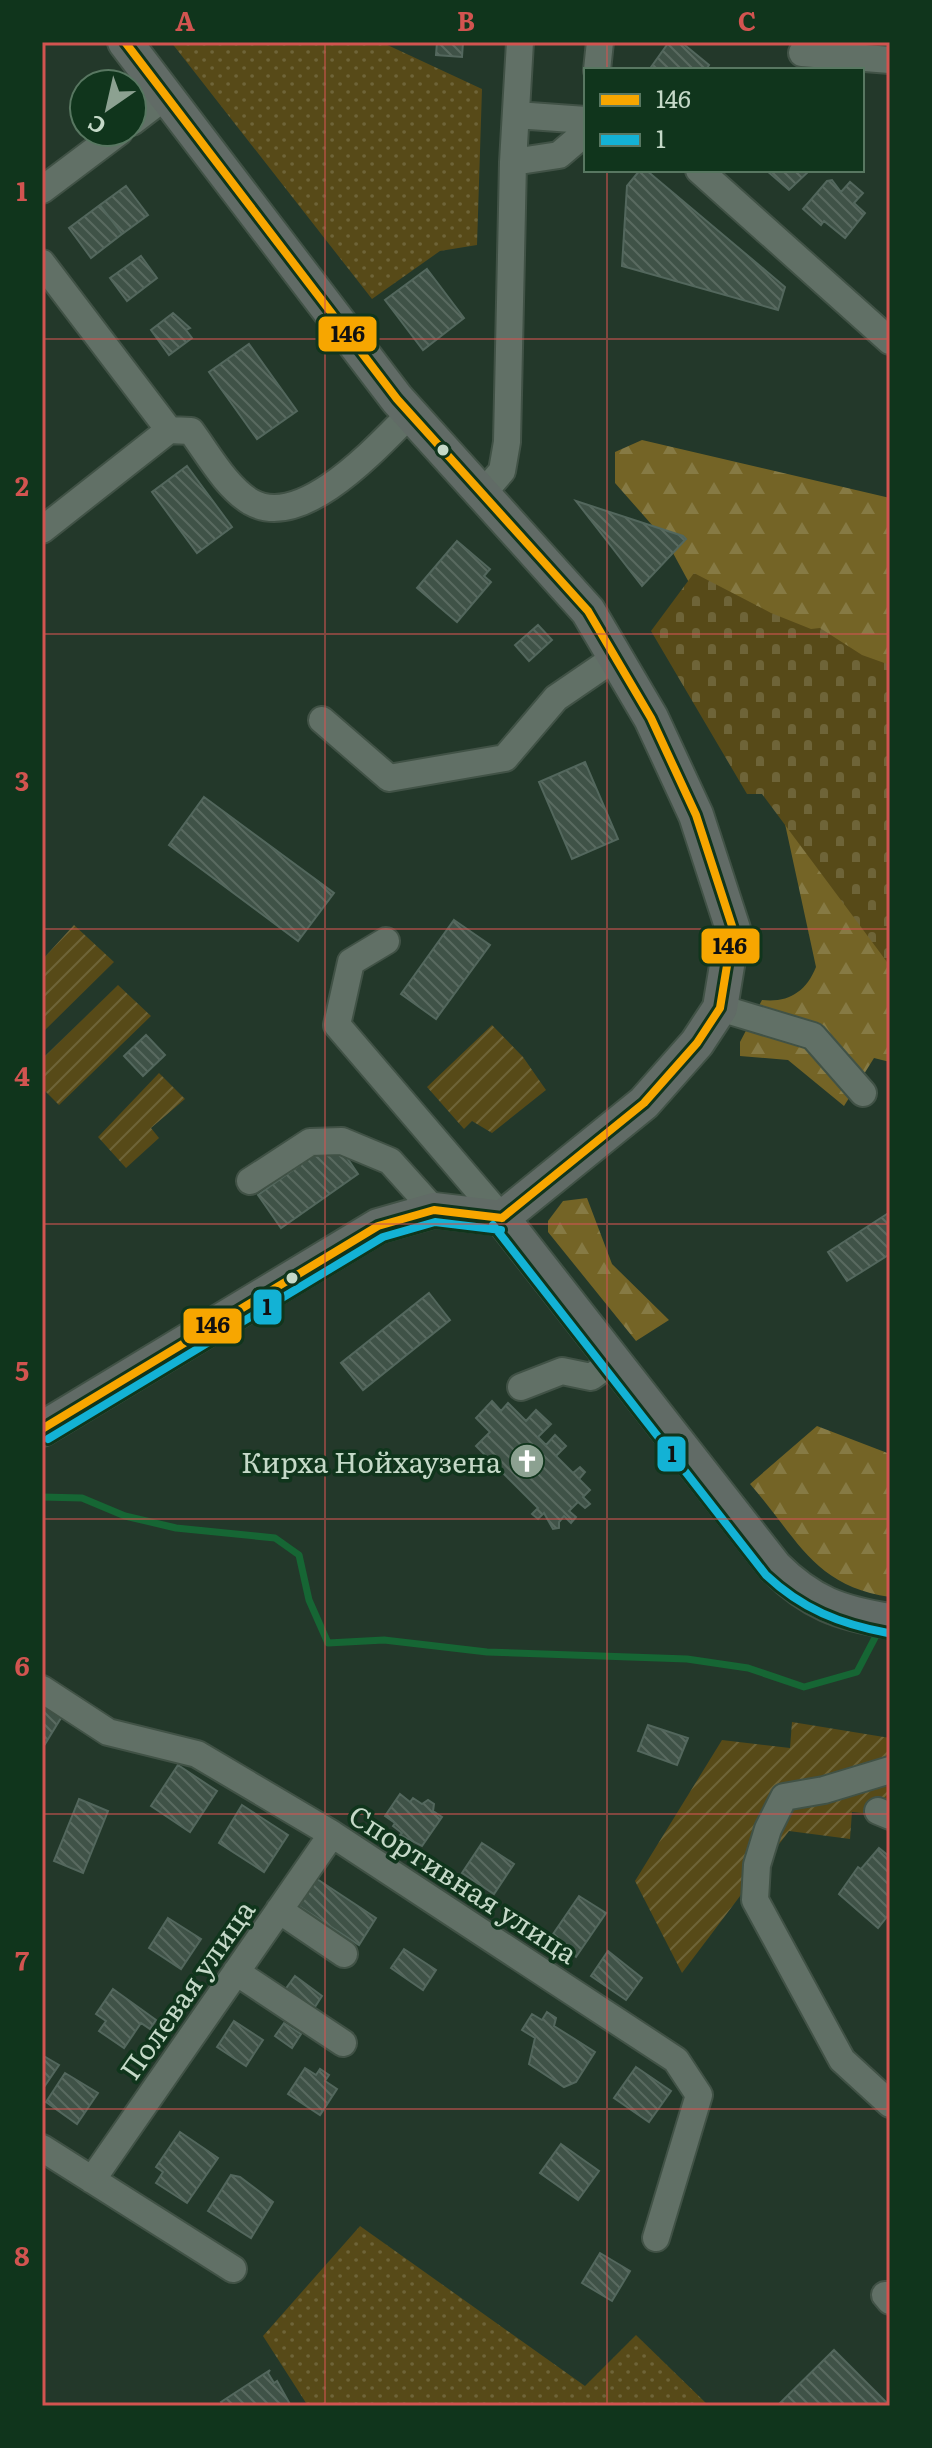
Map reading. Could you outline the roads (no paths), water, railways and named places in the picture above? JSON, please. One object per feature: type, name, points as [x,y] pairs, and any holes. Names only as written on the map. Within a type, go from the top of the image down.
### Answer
[{"type":"main road","points":[[42,1429],[378,1226],[434,1210],[502,1218],[644,1103],[697,1043],[720,1008],[733,929],[696,815],[651,718],[588,611],[484,492],[410,414],[125,42]]},
{"type":"main road","points":[[502,1218],[612,1362],[775,1567],[799,1592],[833,1609],[890,1621]]},
{"type":"street","points":[[484,492],[502,471],[507,442],[513,162],[520,42]]},
{"type":"street","points":[[597,68],[600,42]]},
{"type":"street","points":[[802,53],[890,60]]},
{"type":"street","points":[[148,110],[166,96]]},
{"type":"street","points":[[516,115],[584,120]]},
{"type":"street","points":[[513,162],[559,155],[584,134]]},
{"type":"street","points":[[42,190],[98,148]]},
{"type":"street","points":[[701,172],[890,341]]},
{"type":"street","points":[[42,263],[169,430]]},
{"type":"street","points":[[42,530],[169,430],[191,431],[234,488],[252,502],[276,510],[307,501],[367,457],[410,414]]},
{"type":"street","points":[[322,720],[389,778],[505,758],[556,698],[616,657]]},
{"type":"street","points":[[386,941],[351,962],[337,1025],[502,1218]]},
{"type":"street","points":[[720,1008],[813,1036],[863,1093]]},
{"type":"street","points":[[250,1181],[310,1142],[342,1141],[390,1161],[434,1210]]},
{"type":"street","points":[[521,1387],[562,1371],[591,1377],[612,1362]]},
{"type":"street","name":"Спортивная улица","points":[[42,1689],[108,1732],[197,1754],[332,1834],[676,2060],[699,2095],[656,2238]]},
{"type":"street","points":[[890,1770],[824,1790],[784,1797],[768,1829],[757,1865],[755,1900],[842,2060],[890,2104]]},
{"type":"street","name":"Полевая улица","points":[[92,2180],[332,1834]]},
{"type":"street","points":[[279,1910],[344,1954]]},
{"type":"street","points":[[236,1972],[343,2043]]},
{"type":"street","points":[[42,2148],[233,2269]]},
{"type":"waterway","points":[[42,1497],[82,1498],[125,1516],[176,1528],[275,1538],[299,1555],[309,1600],[328,1643],[384,1640],[487,1652],[687,1659],[748,1668],[804,1687],[857,1672],[879,1630]]},
{"type":"place","name":"Кирха Нойхаузена","points":[[527,1461]]}]
